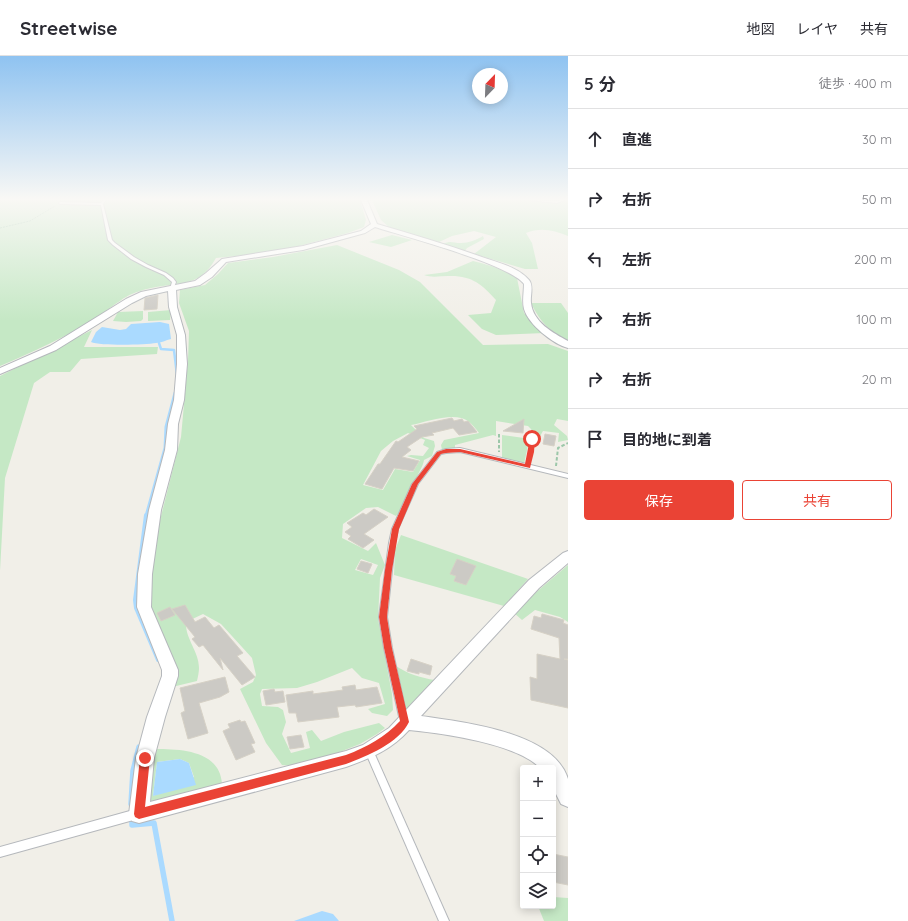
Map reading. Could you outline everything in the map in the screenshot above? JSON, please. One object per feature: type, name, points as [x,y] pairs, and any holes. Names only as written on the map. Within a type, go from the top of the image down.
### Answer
[{"type":"street","points":[[0,371],[73,337],[128,301],[144,294],[189,285],[204,279],[224,260],[303,248],[332,240]]},
{"type":"street","points":[[424,240],[519,274],[528,284],[527,304],[531,315],[540,326],[568,345]]},
{"type":"street","points":[[172,289],[173,307],[181,335],[181,385],[173,424],[171,450],[154,517],[145,574],[144,606],[170,670],[170,676],[156,717],[145,758],[139,814],[346,759],[369,751],[395,733],[534,584],[568,556]]},
{"type":"street","points":[[405,722],[434,725],[517,743],[542,757],[549,765]]},
{"type":"street","points":[[556,776],[568,798]]},
{"type":"lane","points":[[110,240],[114,245],[138,261],[164,273],[174,282],[172,289]]},
{"type":"lane","points":[[405,722],[388,648],[383,617],[388,570],[396,529],[415,484],[439,453],[460,450],[568,476]]},
{"type":"lane","points":[[369,751],[444,921]]},
{"type":"lane","points":[[0,852],[139,814]]},
{"type":"path","points":[[498,460],[499,434]]},
{"type":"path","points":[[528,467],[532,439]]},
{"type":"path","points":[[556,473],[558,448],[568,443]]},
{"type":"green space","points":[[0,240],[320,240],[276,252],[216,258],[202,275],[194,280],[147,289],[130,295],[84,326],[49,344],[0,366]]},
{"type":"green space","points":[[374,240],[411,240],[391,247],[369,242]]},
{"type":"green space","points":[[481,240],[467,248],[464,252],[443,244],[450,242]]},
{"type":"green space","points":[[492,240],[530,240],[538,269],[525,269],[474,254]]},
{"type":"green space","points":[[337,245],[399,270],[420,282],[483,345],[548,344],[568,351],[568,421],[557,419],[554,425],[567,436],[568,440],[558,442],[559,433],[543,431],[539,438],[535,437],[528,426],[496,421],[496,436],[493,435],[455,445],[455,448],[442,450],[441,445],[444,440],[479,433],[468,421],[456,417],[440,418],[411,425],[424,438],[434,441],[435,446],[432,456],[424,460],[416,481],[410,487],[406,501],[402,508],[396,516],[378,507],[366,508],[343,524],[342,538],[368,551],[376,543],[385,565],[380,578],[378,619],[392,694],[393,710],[387,716],[372,713],[368,709],[385,704],[379,683],[362,678],[352,668],[297,688],[262,689],[260,694],[262,706],[278,707],[283,710],[286,722],[282,734],[291,753],[310,748],[306,732],[312,730],[321,741],[344,732],[379,723],[385,728],[360,744],[332,755],[295,766],[282,765],[266,743],[240,689],[253,682],[256,675],[252,658],[221,624],[203,614],[186,622],[186,628],[197,656],[199,670],[197,681],[172,687],[151,609],[151,556],[181,437],[188,361],[189,331],[179,303],[180,290],[205,285],[228,263],[273,257]],"holes":[[[408,433],[425,440],[423,445],[429,448],[423,456],[407,456],[420,460],[413,472],[395,469],[383,490],[363,485],[381,451],[393,441]],[[361,559],[378,565],[373,575],[355,570]]]},
{"type":"green space","points":[[473,261],[496,268],[517,278],[524,313],[539,329],[545,333],[496,335],[482,329],[468,315],[491,313],[496,300],[486,289],[470,279],[463,277],[433,277],[424,275],[447,272]]},
{"type":"green space","points":[[531,303],[561,303],[568,313],[568,341],[546,326],[538,316]]},
{"type":"green space","points":[[171,310],[170,320],[148,321],[148,312]]},
{"type":"green space","points":[[143,311],[143,319],[141,321],[113,321],[118,312]]},
{"type":"green space","points":[[92,330],[84,347],[158,347],[157,354],[81,359],[70,372],[50,372],[34,383],[5,478],[0,571],[0,376]]},
{"type":"green space","points":[[502,435],[524,438],[529,441],[524,464],[502,459]]},
{"type":"green space","points":[[401,535],[528,579],[504,606],[394,575],[395,550]]},
{"type":"green space","points":[[568,565],[568,622],[560,617],[535,610],[522,620],[513,612]]},
{"type":"green space","points":[[396,666],[415,675],[435,680],[409,709],[405,708],[403,704]]},
{"type":"green space","points":[[156,749],[188,751],[198,754],[207,758],[220,773],[222,784],[152,802],[144,799]],"holes":[[[180,759],[189,763],[194,777],[153,796],[157,762]]]},
{"type":"green space","points":[[556,897],[568,898],[568,921],[544,921],[539,909],[556,909]]},
{"type":"water","points":[[160,322],[169,324],[171,339],[158,343],[133,345],[113,345],[91,342],[96,332],[102,327],[120,330],[126,329],[131,324]]},
{"type":"water","points":[[180,759],[189,763],[196,785],[153,796],[157,762]]},
{"type":"water","points":[[322,911],[333,914],[339,921],[294,921]]},
{"type":"building","points":[[158,295],[157,309],[144,310],[145,298]]},
{"type":"building","points":[[452,418],[454,421],[462,419],[464,422],[468,421],[477,432],[459,435],[453,428],[432,433],[434,435],[422,437],[407,447],[411,450],[402,457],[419,461],[413,471],[394,468],[382,489],[365,484],[396,441],[398,442],[417,429],[414,426]]},
{"type":"building","points":[[524,419],[523,433],[503,431]]},
{"type":"building","points":[[545,434],[556,436],[554,446],[543,444]]},
{"type":"building","points":[[374,509],[388,517],[364,534],[374,540],[363,548],[348,539],[351,536],[345,532],[352,527],[347,523],[363,513],[366,515]]},
{"type":"building","points":[[457,559],[476,566],[466,585],[454,581],[456,576],[450,574]]},
{"type":"building","points":[[361,561],[372,564],[368,573],[357,569]]},
{"type":"building","points":[[185,605],[195,622],[205,617],[214,628],[219,625],[243,653],[237,656],[255,677],[242,685],[220,658],[223,670],[203,645],[199,647],[192,639],[195,637],[172,609]]},
{"type":"building","points":[[170,607],[175,615],[161,621],[157,613]]},
{"type":"building","points":[[542,614],[564,620],[563,623],[568,625],[568,659],[564,659],[568,660],[568,708],[531,700],[530,677],[537,679],[537,654],[560,659],[559,638],[531,629],[534,616],[541,618]]},
{"type":"building","points":[[411,659],[432,666],[430,675],[407,671]]},
{"type":"building","points":[[225,677],[229,692],[220,697],[199,703],[208,733],[188,739],[181,713],[185,711],[180,688]]},
{"type":"building","points":[[355,685],[356,690],[377,687],[382,703],[356,707],[355,705],[337,707],[339,717],[298,722],[296,713],[289,713],[286,695],[313,691],[313,694],[343,690],[342,687]]},
{"type":"building","points":[[274,689],[275,692],[283,691],[285,702],[266,705],[263,691]]},
{"type":"building","points":[[240,720],[241,722],[245,721],[255,743],[251,744],[255,752],[236,760],[223,731],[230,728],[228,724]]},
{"type":"building","points":[[301,735],[304,747],[290,749],[287,737]]},
{"type":"building","points":[[556,855],[568,857],[568,885],[556,883]]},
{"type":"waterway","points":[[159,343],[161,349],[174,350],[177,375]]},
{"type":"waterway","points":[[146,516],[165,448],[166,427],[175,393]]},
{"type":"waterway","points":[[146,515],[135,600],[136,608],[158,660]]},
{"type":"waterway","points":[[131,804],[133,771],[139,747]]},
{"type":"waterway","points":[[132,818],[132,825],[154,823],[172,921]]},
{"type":"route","points":[[145,758],[139,814],[346,759],[369,751],[395,733],[405,722],[388,648],[383,617],[392,544],[396,529],[415,484],[439,453],[446,451],[460,450],[528,467],[532,439]]}]
